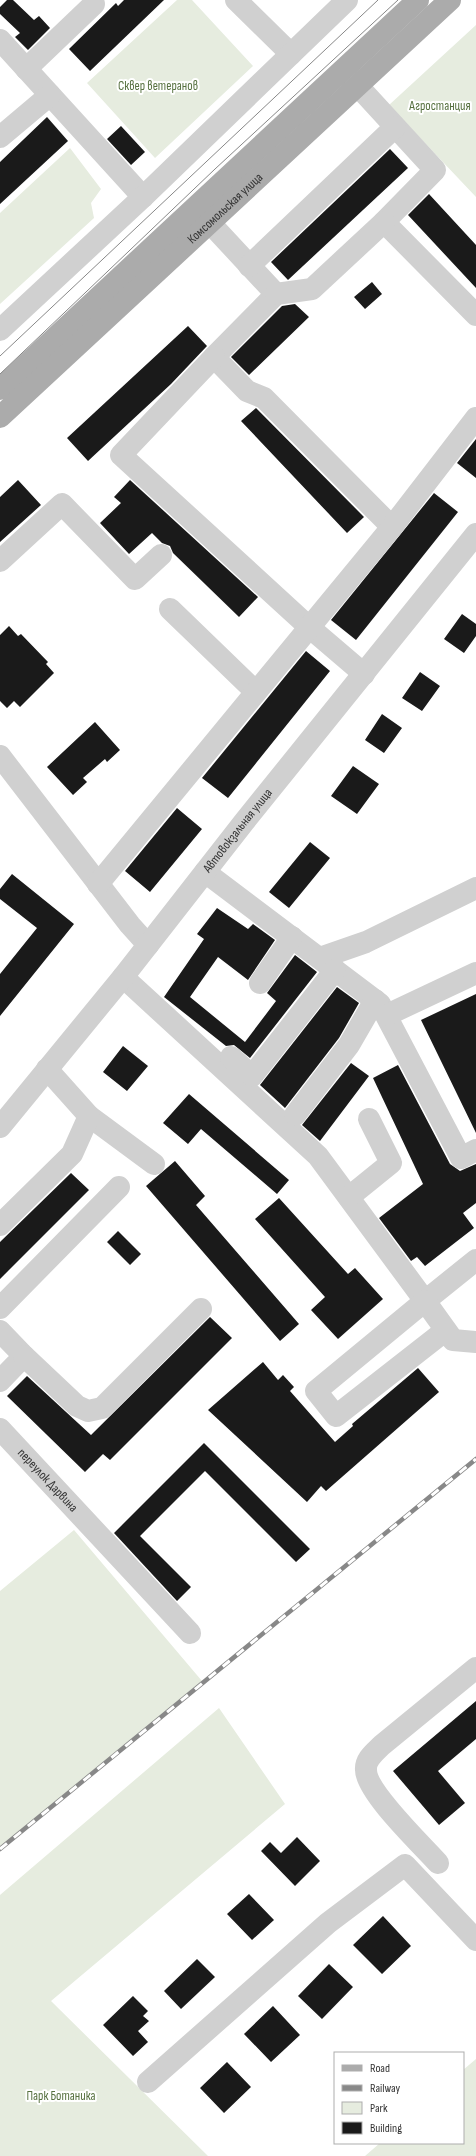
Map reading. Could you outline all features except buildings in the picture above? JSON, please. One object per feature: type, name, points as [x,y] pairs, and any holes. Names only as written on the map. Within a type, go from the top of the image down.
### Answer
[{"type":"main road","name":"Комсомольская улица","points":[[0,389],[342,69],[418,0]]},
{"type":"main road","name":"Комсомольская улица","points":[[0,417],[450,0]]},
{"type":"street","points":[[236,0],[291,54]]},
{"type":"street","points":[[0,330],[143,197],[347,0]]},
{"type":"street","points":[[26,69],[94,4]]},
{"type":"street","points":[[0,40],[143,197]]},
{"type":"street","points":[[342,69],[435,170],[384,222],[312,288],[276,294],[121,455],[309,627],[364,674]]},
{"type":"street","points":[[0,138],[50,94]]},
{"type":"street","points":[[249,266],[395,128]]},
{"type":"street","points":[[384,222],[476,315]]},
{"type":"street","points":[[210,223],[276,294]]},
{"type":"street","points":[[214,357],[247,391],[264,398],[392,526]]},
{"type":"street","points":[[98,884],[392,526],[476,418]]},
{"type":"street","points":[[0,561],[62,504],[135,579],[161,555]]},
{"type":"street","name":"Автовокзальная улица","points":[[0,1127],[123,977],[205,872],[476,534]]},
{"type":"street","points":[[170,608],[256,692]]},
{"type":"street","points":[[0,756],[98,884],[148,945]]},
{"type":"street","points":[[205,872],[328,964],[381,1008],[461,1158],[476,1150]]},
{"type":"street","points":[[175,1008],[252,1076],[328,964],[366,942],[476,888]]},
{"type":"street","points":[[260,983],[292,937]]},
{"type":"street","points":[[295,1115],[348,1045],[381,1008],[476,973]]},
{"type":"street","points":[[123,977],[318,1156],[453,1340],[476,1342]]},
{"type":"street","points":[[46,1070],[89,1116],[154,1164]]},
{"type":"street","points":[[0,1225],[72,1154],[89,1116]]},
{"type":"street","points":[[349,1197],[391,1163],[369,1118]]},
{"type":"street","points":[[0,1308],[119,1187]]},
{"type":"street","points":[[446,1330],[336,1416],[316,1391],[476,1260]]},
{"type":"street","points":[[0,1331],[77,1406],[88,1411],[102,1408],[201,1309]]},
{"type":"street","points":[[0,1381],[24,1356]]},
{"type":"street","name":"переулок Дарвина","points":[[0,1429],[190,1633]]},
{"type":"street","points":[[438,1863],[372,1788],[366,1770],[367,1762],[382,1745],[476,1668]]},
{"type":"street","points":[[148,2082],[328,1923],[405,1865],[476,1940]]},
{"type":"green space","name":"Сквер ветеранов","points":[[177,0],[192,0],[253,66],[155,158],[87,83]]},
{"type":"green space","name":"Агростанция","points":[[476,25],[476,197],[389,105]]},
{"type":"green space","points":[[70,148],[101,189],[91,203],[94,218],[0,304],[0,213]]},
{"type":"green space","points":[[74,1530],[202,1681],[0,1847],[0,1591]]},
{"type":"green space","name":"Парк Ботаника","points":[[219,1708],[285,1804],[51,2001],[208,2156],[0,2156],[0,1895]]},
{"type":"green space","points":[[476,2059],[476,2156],[365,2156],[379,2144],[464,2144],[464,2069]]},
{"type":"tram line","points":[[0,356],[378,0]]},
{"type":"tram line","points":[[0,374],[215,169],[398,0]]},
{"type":"railway","points":[[0,1849],[476,1459]]}]
